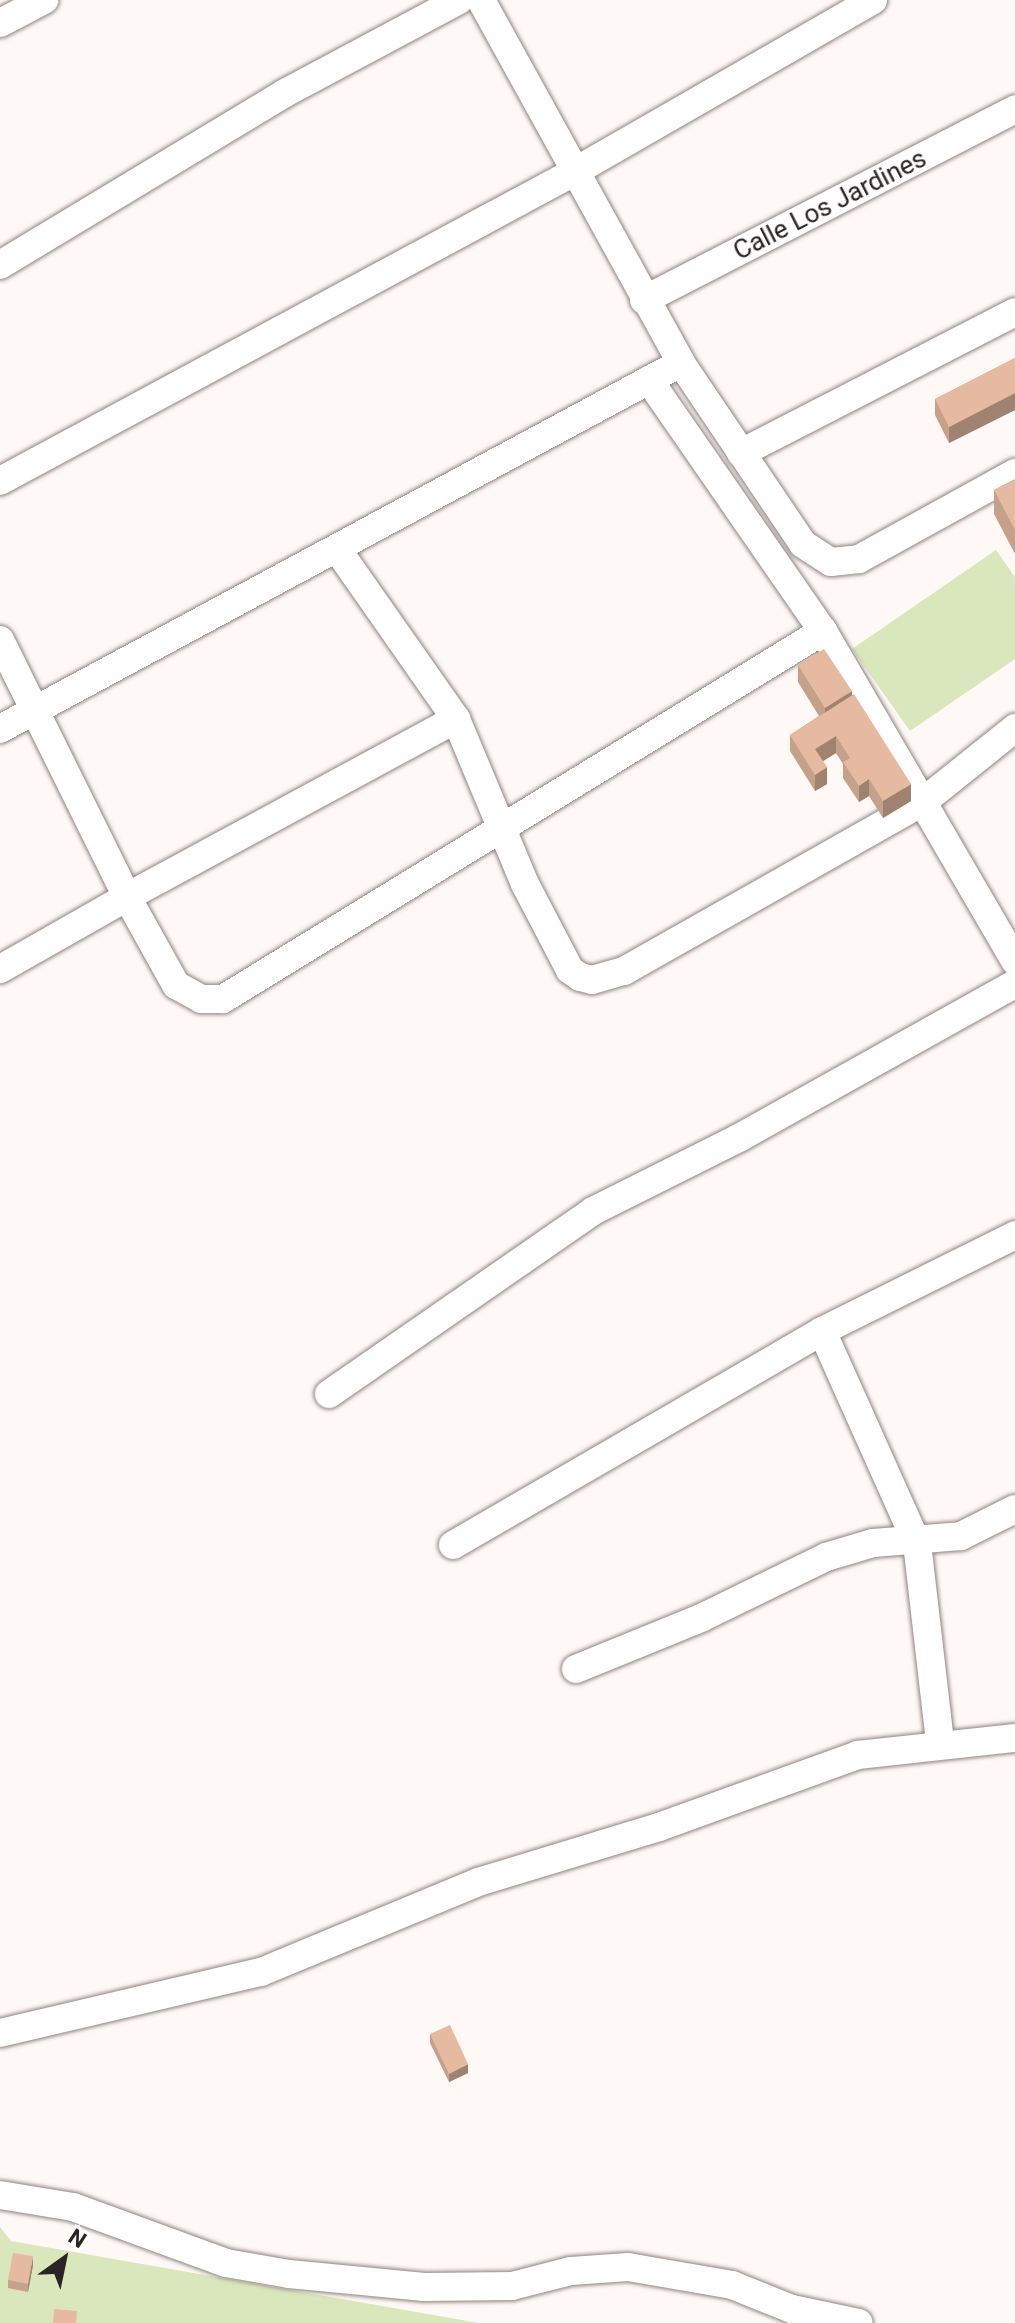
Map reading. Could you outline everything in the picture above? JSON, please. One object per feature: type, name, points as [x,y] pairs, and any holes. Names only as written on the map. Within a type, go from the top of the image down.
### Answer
[{"type":"street","points":[[0,23],[44,0]]},
{"type":"street","points":[[0,265],[285,93],[459,0]]},
{"type":"street","points":[[481,0],[681,363],[803,544],[831,562],[859,559],[1015,473]]},
{"type":"street","points":[[0,481],[574,172],[873,0]]},
{"type":"street","name":"Calle Los Jardines","points":[[644,300],[1015,109]]},
{"type":"street","points":[[741,453],[1015,312]]},
{"type":"street","points":[[0,729],[681,363]]},
{"type":"street","points":[[649,380],[823,631],[1015,961]]},
{"type":"street","points":[[337,549],[456,719],[501,828],[570,970],[592,980],[624,971],[924,801],[1015,728]]},
{"type":"street","points":[[0,640],[127,897],[176,985],[201,999],[223,999],[823,631]]},
{"type":"street","points":[[0,969],[456,719]]},
{"type":"street","points":[[329,1394],[593,1211],[739,1138],[1015,984]]},
{"type":"street","points":[[453,1545],[822,1331],[1015,1235]]},
{"type":"street","points":[[822,1331],[917,1543],[940,1742]]},
{"type":"street","points":[[576,1669],[701,1618],[826,1557],[873,1543],[917,1543],[961,1536],[1015,1509]]},
{"type":"street","points":[[0,2033],[261,1972],[478,1882],[659,1827],[858,1755],[940,1742],[1015,1738]]},
{"type":"street","points":[[0,2195],[73,2207],[160,2235],[226,2263],[289,2274],[424,2287],[512,2286],[571,2271],[628,2267],[732,2285],[792,2309],[859,2323]]},
{"type":"green space","points":[[996,550],[1015,577],[1015,659],[910,731],[852,649]]},
{"type":"green space","points":[[0,2227],[11,2241],[479,2323],[0,2323]]},
{"type":"building","points":[[1015,358],[1015,393],[949,427],[935,399]]},
{"type":"building","points":[[1015,479],[1015,530],[994,490]]},
{"type":"building","points":[[824,649],[852,691],[825,708],[798,665]]},
{"type":"building","points":[[854,694],[911,784],[883,801],[869,779],[859,786],[843,762],[850,758],[836,736],[815,749],[827,767],[815,775],[790,735]]},
{"type":"building","points":[[450,2025],[468,2064],[449,2074],[430,2034]]},
{"type":"building","points":[[13,2253],[33,2256],[28,2284],[8,2280]]},
{"type":"building","points":[[54,2309],[77,2311],[76,2323],[53,2323]]}]
